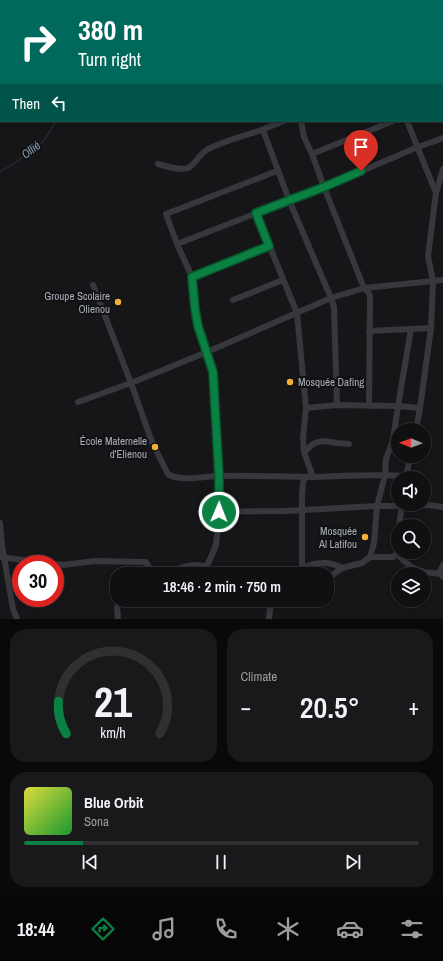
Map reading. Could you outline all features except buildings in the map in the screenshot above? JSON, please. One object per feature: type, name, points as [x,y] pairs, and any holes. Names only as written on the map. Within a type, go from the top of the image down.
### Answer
[{"type":"street","points":[[158,164],[181,169],[189,167],[196,162],[200,155],[206,150],[226,141],[262,130],[282,122]]},
{"type":"street","points":[[301,122],[304,137],[364,288],[369,293],[370,297],[370,406]]},
{"type":"street","points":[[312,154],[391,122]]},
{"type":"street","points":[[408,122],[436,193]]},
{"type":"street","points":[[262,130],[277,171],[334,307],[336,405]]},
{"type":"street","points":[[177,244],[324,187],[443,138]]},
{"type":"street","points":[[417,423],[431,328],[433,281],[428,256],[436,193],[443,169]]},
{"type":"street","points":[[183,567],[194,565],[205,566],[208,564],[216,545],[219,512],[219,476],[213,372],[198,326],[192,277],[177,244],[166,214],[277,171]]},
{"type":"street","points":[[256,213],[297,313],[306,408],[303,423],[304,452],[309,477]]},
{"type":"street","points":[[192,277],[269,246]]},
{"type":"street","points":[[233,300],[283,280]]},
{"type":"street","points":[[78,402],[131,384],[331,298],[364,288],[443,280]]},
{"type":"street","points":[[93,285],[152,442],[168,474],[171,477],[391,476]]},
{"type":"street","points":[[369,331],[431,328]]},
{"type":"street","points":[[370,557],[374,543],[377,506],[385,475],[386,459],[393,440],[411,329]]},
{"type":"street","points":[[306,408],[336,405],[398,406],[420,408]]},
{"type":"street","points":[[304,452],[313,444],[318,442],[325,441],[337,444],[349,444]]},
{"type":"street","points":[[302,567],[303,482],[309,477]]},
{"type":"street","points":[[200,512],[302,510],[391,505]]},
{"type":"street","points":[[431,506],[443,508]]},
{"type":"street","points":[[0,523],[2,557],[13,609],[18,619]]},
{"type":"street","points":[[2,557],[12,558]]},
{"type":"street","points":[[334,574],[342,568],[362,563],[370,557],[391,557]]},
{"type":"street","points":[[401,559],[412,567],[423,572],[441,575],[443,565]]},
{"type":"street","points":[[64,565],[95,561],[146,562],[149,567]]},
{"type":"street","points":[[305,567],[322,562],[336,564],[342,568]]},
{"type":"street","points":[[117,607],[118,619]]},
{"type":"street","points":[[269,619],[270,607]]},
{"type":"waterway","name":"Ollié","points":[[0,172],[18,161],[28,151],[44,141],[55,122]]},
{"type":"place","name":"Groupe Scolaire Olienou","points":[[118,302]]},
{"type":"place","name":"Mosquée Dafing","points":[[290,382]]},
{"type":"place","name":"École Maternelle d'Elienou","points":[[155,447]]},
{"type":"place","name":"Mosquée Al Latifou","points":[[365,537]]},
{"type":"route","points":[[219,512],[219,476],[213,372],[198,326],[192,277],[269,246],[256,213],[361,171]]}]
